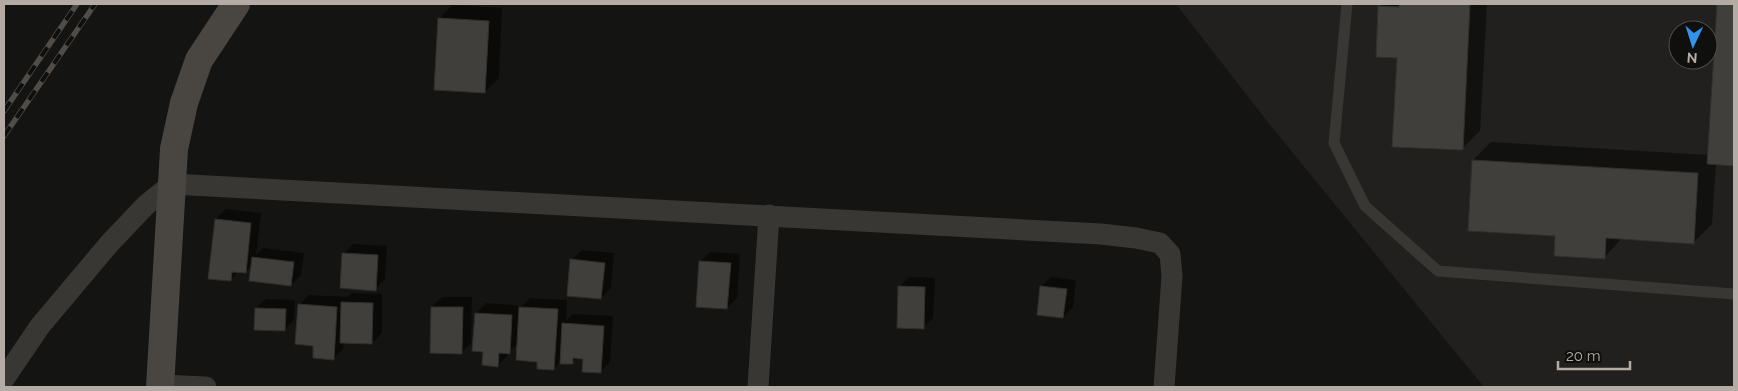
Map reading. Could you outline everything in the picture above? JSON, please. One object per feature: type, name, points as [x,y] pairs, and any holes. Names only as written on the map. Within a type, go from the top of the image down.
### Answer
[{"type":"main road","points":[[160,386],[174,149],[184,103],[199,60],[236,4]]},
{"type":"street","points":[[4,380],[40,326],[109,244],[146,205],[172,184],[768,215],[1101,234],[1136,238],[1160,243],[1170,254],[1172,276],[1164,387]]},
{"type":"street","points":[[758,387],[768,215]]},
{"type":"street","points":[[160,386],[206,387]]},
{"type":"lane","points":[[1347,4],[1334,143],[1365,206],[1438,271],[1734,294]]},
{"type":"shaded area","points":[[1176,4],[1734,4],[1734,387],[1484,387],[1270,125]]},
{"type":"building","points":[[1399,4],[1470,4],[1463,150],[1392,147],[1397,58],[1376,57],[1378,6],[1399,7]]},
{"type":"building","points":[[1717,4],[1734,4],[1734,166],[1707,164],[1713,70],[1718,70],[1718,20],[1716,20]]},
{"type":"building","points":[[438,18],[489,21],[485,93],[434,90]]},
{"type":"building","points":[[1472,160],[1698,173],[1694,244],[1606,238],[1605,259],[1554,256],[1555,236],[1468,231]]},
{"type":"building","points":[[215,219],[251,223],[246,273],[232,272],[231,281],[208,279]]},
{"type":"building","points":[[342,253],[378,255],[376,291],[340,288]]},
{"type":"building","points":[[252,257],[294,262],[291,286],[249,281]]},
{"type":"building","points":[[570,259],[605,263],[601,299],[567,296]]},
{"type":"building","points":[[699,261],[731,263],[727,309],[696,307]]},
{"type":"building","points":[[898,286],[925,287],[924,329],[897,328]]},
{"type":"building","points":[[1040,286],[1067,289],[1063,318],[1037,315]]},
{"type":"building","points":[[341,302],[373,303],[372,344],[340,343]]},
{"type":"building","points":[[298,304],[337,307],[334,360],[313,358],[313,346],[295,344]]},
{"type":"building","points":[[431,307],[463,307],[462,354],[430,353]]},
{"type":"building","points":[[519,307],[558,309],[554,370],[537,369],[537,362],[516,360]]},
{"type":"building","points":[[255,308],[286,309],[285,331],[254,330]]},
{"type":"building","points":[[475,313],[512,315],[510,354],[499,353],[498,367],[482,365],[483,352],[472,351]]},
{"type":"building","points":[[562,323],[604,326],[601,373],[582,372],[583,359],[573,358],[573,364],[560,364]]},
{"type":"railway","points":[[4,111],[77,4]]},
{"type":"railway","points":[[4,136],[95,4]]}]
